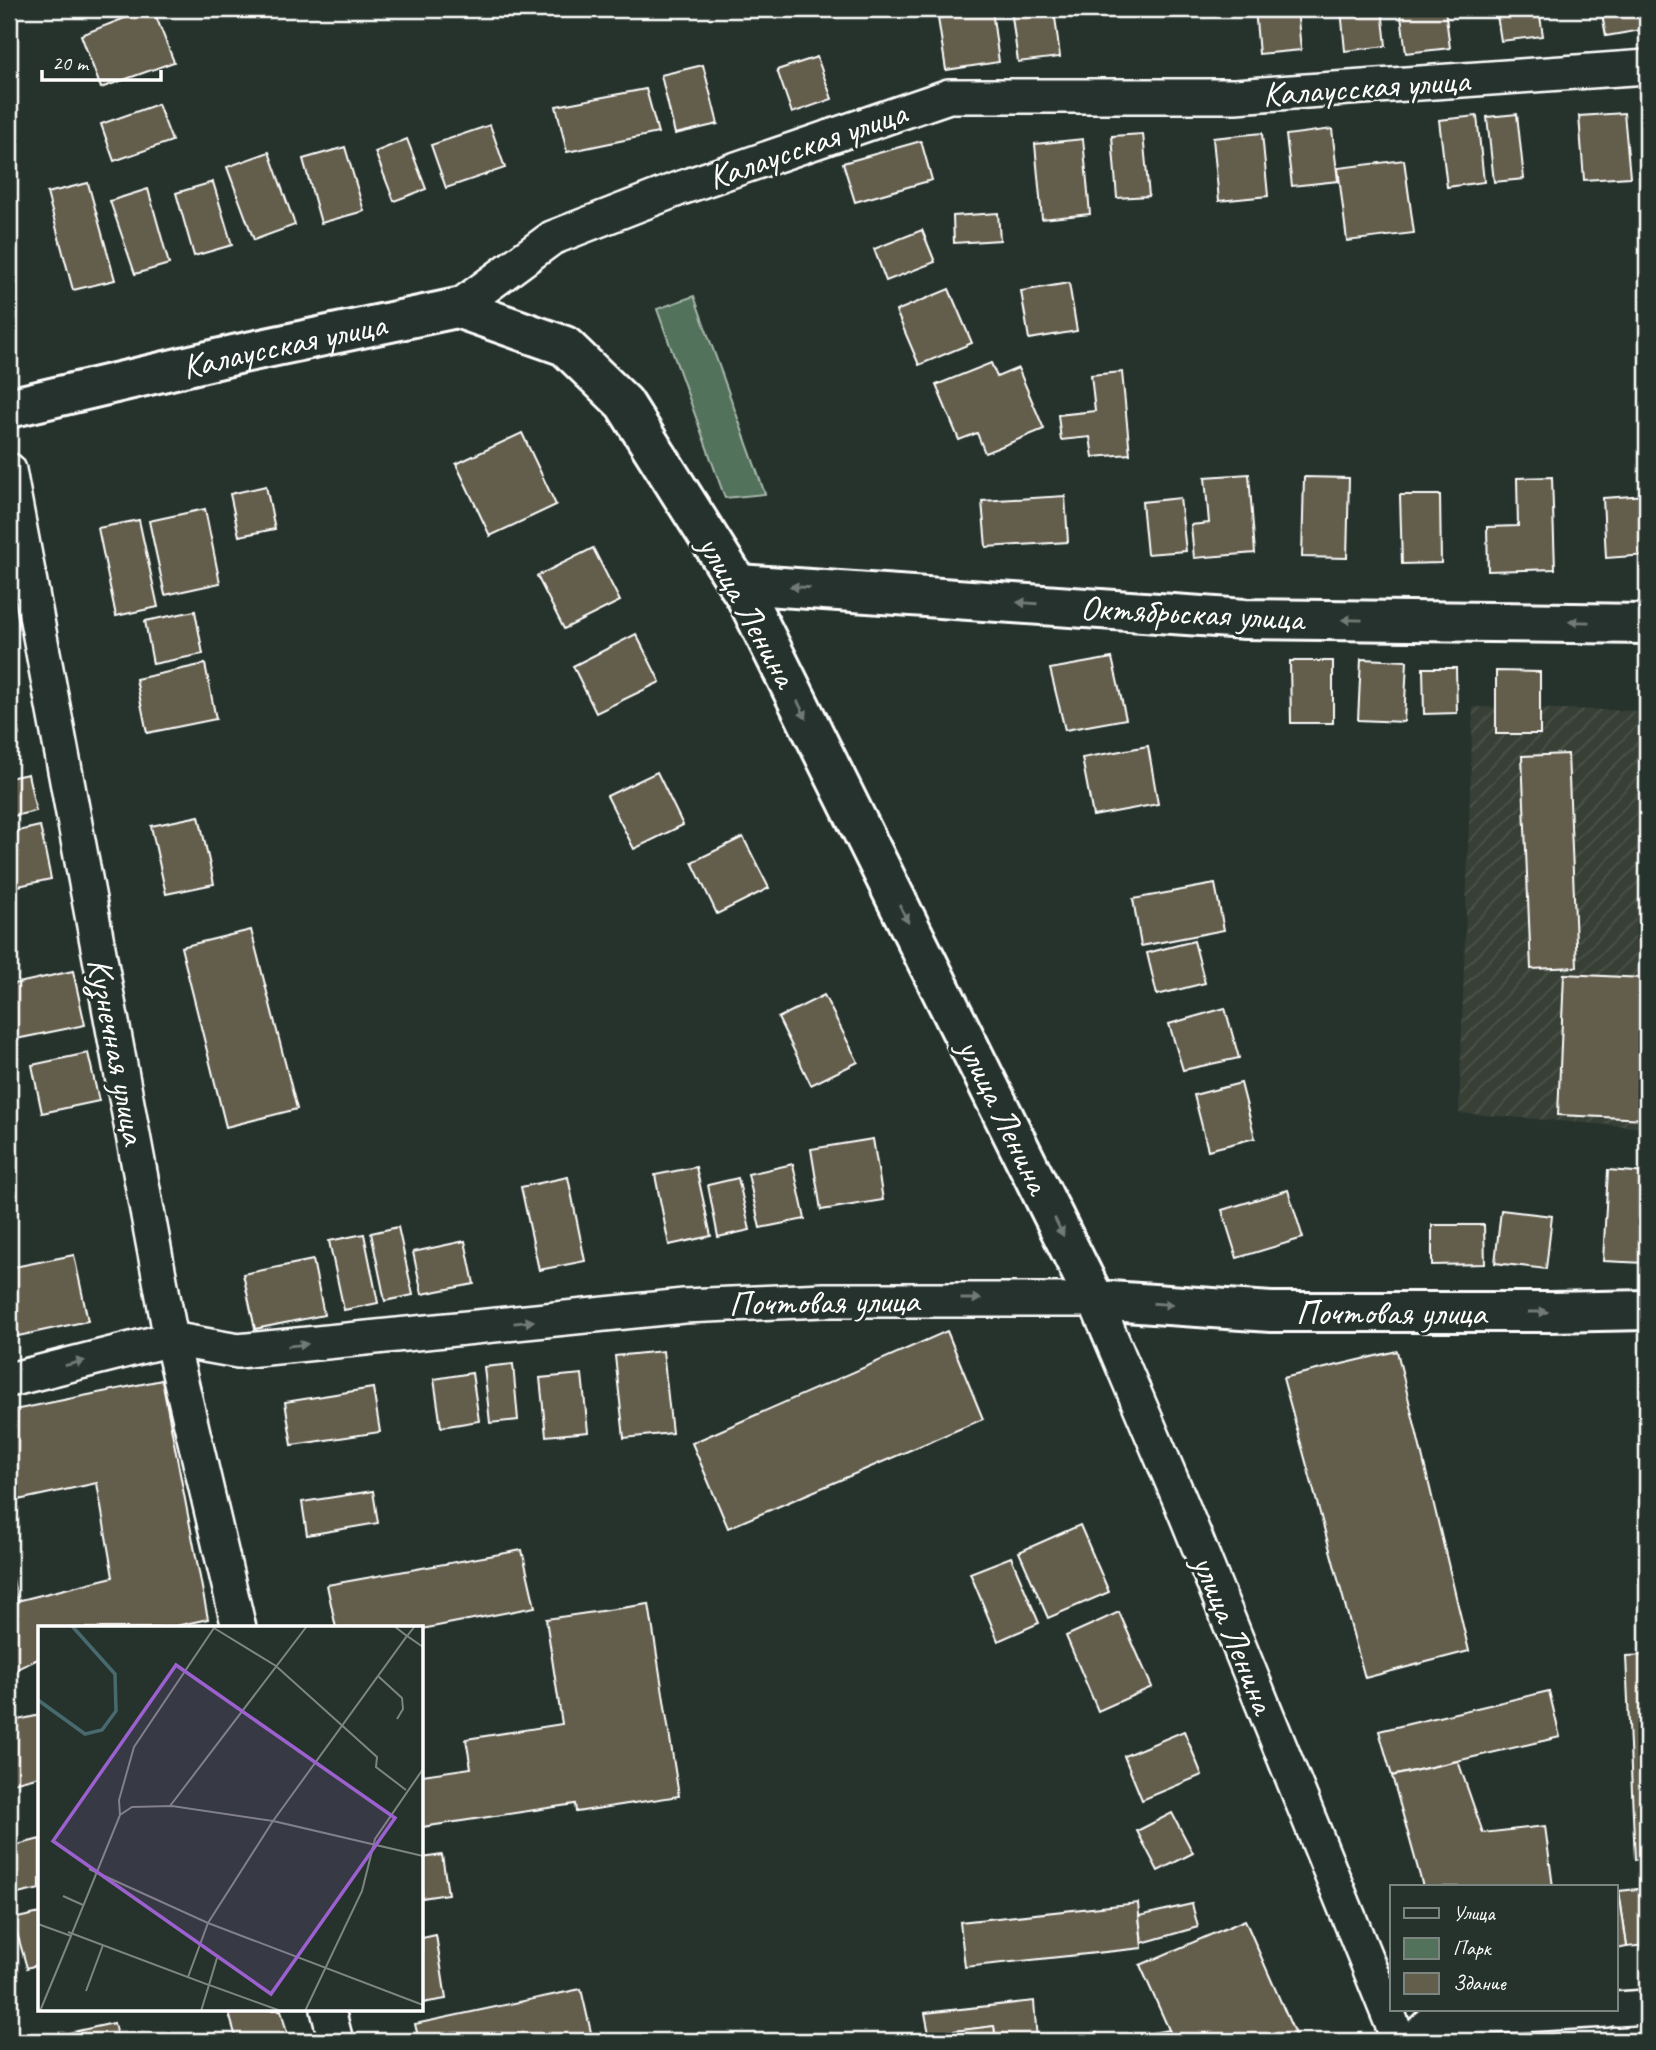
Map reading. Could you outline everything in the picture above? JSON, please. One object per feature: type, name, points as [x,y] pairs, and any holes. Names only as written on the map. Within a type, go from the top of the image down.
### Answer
[{"type":"main road","name":"Калаусская улица","points":[[9,408],[238,354],[457,308]]},
{"type":"main road","name":"улица Ленина","points":[[457,308],[565,346],[624,402],[738,584],[1095,1300]]},
{"type":"main road","name":"Октябрьская улица","points":[[738,584],[1245,619],[1647,624]]},
{"type":"main road","name":"Почтовая улица","points":[[1095,1300],[1271,1312],[1647,1310]]},
{"type":"street","name":"Калаусская улица","points":[[457,308],[552,237],[678,189],[949,96],[1235,96],[1647,67]]},
{"type":"street","name":"Кузнечная улица","points":[[9,470],[171,1339],[239,1626]]},
{"type":"street","name":"Почтовая улица","points":[[9,1380],[171,1339],[238,1351],[684,1306],[824,1300],[1095,1300]]},
{"type":"street","name":"улица Ленина","points":[[1095,1300],[1187,1517],[1399,2041]]},
{"type":"street","points":[[1618,2009],[1647,2007]]},
{"type":"street","points":[[328,2011],[335,2041]]},
{"type":"street","points":[[1413,2041],[1434,2020],[1590,2011]]},
{"type":"shaded area","points":[[1473,707],[1647,711],[1647,1128],[1459,1113]]},
{"type":"green space","points":[[694,296],[765,494],[725,498],[657,309]]},
{"type":"building","points":[[153,9],[174,62],[101,88],[81,35]]},
{"type":"building","points":[[1011,9],[1054,9],[1060,57],[1018,62]]},
{"type":"building","points":[[1255,9],[1297,9],[1301,50],[1259,54]]},
{"type":"building","points":[[1341,9],[1382,9],[1386,46],[1345,51]]},
{"type":"building","points":[[1400,9],[1445,9],[1450,48],[1406,53]]},
{"type":"building","points":[[1496,9],[1539,9],[1543,36],[1501,41]]},
{"type":"building","points":[[1601,9],[1644,9],[1647,29],[1606,36]]},
{"type":"building","points":[[992,10],[999,62],[946,70],[938,18]]},
{"type":"building","points":[[817,57],[832,99],[792,113],[777,70]]},
{"type":"building","points":[[703,65],[718,124],[675,134],[661,75]]},
{"type":"building","points":[[646,89],[658,133],[567,152],[556,106]]},
{"type":"building","points":[[158,104],[172,141],[114,161],[101,124]]},
{"type":"building","points":[[1624,113],[1630,177],[1584,180],[1579,116]]},
{"type":"building","points":[[1517,114],[1524,179],[1494,182],[1487,117]]},
{"type":"building","points":[[1477,116],[1484,182],[1447,187],[1439,120]]},
{"type":"building","points":[[490,125],[505,168],[446,188],[431,145]]},
{"type":"building","points":[[1332,129],[1338,181],[1292,186],[1286,135]]},
{"type":"building","points":[[1262,133],[1268,196],[1219,201],[1213,138]]},
{"type":"building","points":[[1143,134],[1149,196],[1117,198],[1112,136]]},
{"type":"building","points":[[407,139],[426,189],[394,201],[375,152]]},
{"type":"building","points":[[1083,139],[1090,214],[1042,219],[1035,144]]},
{"type":"building","points":[[921,141],[932,180],[855,202],[843,163]]},
{"type":"building","points":[[345,147],[364,211],[321,223],[303,159]]},
{"type":"building","points":[[269,152],[295,225],[254,240],[227,167]]},
{"type":"building","points":[[1404,160],[1414,233],[1347,241],[1338,168]]},
{"type":"building","points":[[213,182],[232,245],[194,256],[176,193]]},
{"type":"building","points":[[88,183],[115,280],[73,290],[47,193]]},
{"type":"building","points":[[148,189],[169,264],[135,274],[110,201]]},
{"type":"building","points":[[998,213],[1000,240],[954,243],[953,216]]},
{"type":"building","points":[[922,230],[935,262],[886,281],[874,249]]},
{"type":"building","points":[[1069,283],[1077,331],[1029,339],[1021,291]]},
{"type":"building","points":[[949,289],[972,343],[919,365],[896,311]]},
{"type":"building","points":[[991,363],[997,377],[1018,368],[1044,429],[985,453],[977,433],[959,440],[936,385]]},
{"type":"building","points":[[1122,372],[1130,454],[1093,457],[1090,437],[1061,440],[1058,415],[1095,411],[1091,375]]},
{"type":"building","points":[[522,433],[556,505],[490,536],[456,464]]},
{"type":"building","points":[[1249,474],[1255,553],[1194,558],[1191,525],[1209,523],[1205,477]]},
{"type":"building","points":[[1304,477],[1349,478],[1347,558],[1302,557]]},
{"type":"building","points":[[1552,477],[1555,569],[1488,571],[1487,527],[1518,526],[1517,478]]},
{"type":"building","points":[[266,486],[275,529],[239,536],[230,494]]},
{"type":"building","points":[[1400,495],[1440,495],[1441,563],[1402,564]]},
{"type":"building","points":[[1647,495],[1647,555],[1606,558],[1603,498]]},
{"type":"building","points":[[1065,496],[1068,542],[986,547],[982,501]]},
{"type":"building","points":[[1180,498],[1186,551],[1147,554],[1142,502]]},
{"type":"building","points":[[205,509],[220,583],[165,595],[149,521]]},
{"type":"building","points":[[139,520],[158,607],[116,616],[98,528]]},
{"type":"building","points":[[593,548],[620,601],[564,629],[537,576]]},
{"type":"building","points":[[195,611],[203,654],[153,664],[145,621]]},
{"type":"building","points":[[636,634],[660,682],[596,713],[573,666]]},
{"type":"building","points":[[1112,658],[1126,719],[1065,730],[1050,669]]},
{"type":"building","points":[[1361,659],[1407,661],[1404,722],[1358,720]]},
{"type":"building","points":[[1290,661],[1333,661],[1333,723],[1291,723]]},
{"type":"building","points":[[205,664],[216,719],[147,733],[136,679]]},
{"type":"building","points":[[1423,668],[1456,668],[1457,713],[1424,714]]},
{"type":"building","points":[[1496,671],[1540,672],[1540,734],[1496,734]]},
{"type":"building","points":[[9,687],[19,735],[9,738]]},
{"type":"building","points":[[1148,746],[1158,804],[1093,816],[1082,758]]},
{"type":"building","points":[[1568,754],[1577,967],[1531,969],[1522,756]]},
{"type":"building","points":[[657,772],[683,825],[634,849],[607,796]]},
{"type":"building","points":[[28,774],[36,811],[9,817],[9,778]]},
{"type":"building","points":[[199,816],[214,884],[166,894],[151,826]]},
{"type":"building","points":[[40,826],[51,879],[9,888],[9,833]]},
{"type":"building","points":[[743,837],[769,888],[717,914],[692,862]]},
{"type":"building","points":[[1215,884],[1224,930],[1141,946],[1133,899]]},
{"type":"building","points":[[251,930],[297,1109],[226,1127],[181,947]]},
{"type":"building","points":[[1194,941],[1205,983],[1157,995],[1147,953]]},
{"type":"building","points":[[73,971],[85,1025],[16,1039],[9,1005],[9,985]]},
{"type":"building","points":[[1564,974],[1643,978],[1642,1030],[1647,1030],[1647,1119],[1558,1115]]},
{"type":"building","points":[[824,995],[858,1062],[811,1085],[778,1018]]},
{"type":"building","points":[[1225,1008],[1239,1058],[1183,1070],[1169,1024]]},
{"type":"building","points":[[88,1053],[99,1101],[42,1113],[32,1065]]},
{"type":"building","points":[[1241,1083],[1255,1138],[1208,1150],[1194,1095]]},
{"type":"building","points":[[873,1139],[883,1200],[821,1210],[811,1149]]},
{"type":"building","points":[[793,1164],[805,1219],[760,1228],[748,1174]]},
{"type":"building","points":[[696,1167],[711,1236],[669,1245],[655,1175]]},
{"type":"building","points":[[1608,1170],[1647,1173],[1645,1263],[1603,1261]]},
{"type":"building","points":[[568,1177],[585,1261],[539,1270],[521,1187]]},
{"type":"building","points":[[738,1178],[750,1230],[718,1237],[708,1185]]},
{"type":"building","points":[[1288,1190],[1303,1238],[1237,1258],[1222,1210]]},
{"type":"building","points":[[1501,1210],[1552,1216],[1546,1269],[1495,1263]]},
{"type":"building","points":[[1432,1225],[1484,1225],[1485,1264],[1432,1265]]},
{"type":"building","points":[[398,1227],[413,1295],[385,1301],[371,1233]]},
{"type":"building","points":[[364,1234],[378,1303],[344,1310],[329,1241]]},
{"type":"building","points":[[465,1241],[474,1284],[422,1294],[413,1252]]},
{"type":"building","points":[[74,1255],[88,1321],[9,1338],[9,1268]]},
{"type":"building","points":[[313,1260],[324,1315],[255,1329],[243,1274]]},
{"type":"building","points":[[947,1331],[983,1419],[728,1528],[692,1443]]},
{"type":"building","points":[[663,1351],[672,1433],[624,1438],[615,1356]]},
{"type":"building","points":[[1397,1351],[1469,1651],[1365,1678],[1283,1378]]},
{"type":"building","points":[[513,1364],[518,1420],[490,1423],[484,1367]]},
{"type":"building","points":[[472,1373],[479,1421],[441,1427],[434,1379]]},
{"type":"building","points":[[582,1374],[588,1432],[546,1436],[540,1378]]},
{"type":"building","points":[[162,1380],[208,1619],[176,1626],[38,1626],[38,1659],[9,1673],[9,1580],[13,1579],[17,1601],[113,1577],[97,1483],[9,1502],[9,1411]]},
{"type":"building","points":[[373,1388],[380,1432],[292,1445],[285,1402]]},
{"type":"building","points":[[373,1491],[378,1523],[307,1535],[302,1502]]},
{"type":"building","points":[[1080,1525],[1109,1592],[1048,1618],[1019,1552]]},
{"type":"building","points":[[522,1550],[535,1607],[424,1629],[424,1626],[336,1626],[327,1585]]},
{"type":"building","points":[[1011,1557],[1039,1623],[998,1641],[970,1573]]},
{"type":"building","points":[[649,1604],[679,1796],[576,1812],[575,1804],[424,1827],[424,1775],[471,1768],[466,1739],[562,1724],[546,1619]]},
{"type":"building","points":[[1119,1612],[1152,1687],[1098,1711],[1066,1636]]},
{"type":"building","points":[[1647,1655],[1647,1859],[1635,1860],[1626,1656]]},
{"type":"building","points":[[1549,1691],[1560,1737],[1392,1776],[1379,1731]]},
{"type":"building","points":[[38,1715],[38,1777],[9,1784],[9,1722]]},
{"type":"building","points":[[1184,1731],[1202,1775],[1142,1800],[1124,1756]]},
{"type":"building","points":[[1458,1761],[1483,1833],[1545,1826],[1553,1885],[1422,1885],[1392,1776]]},
{"type":"building","points":[[1172,1813],[1193,1853],[1158,1871],[1137,1831]]},
{"type":"building","points":[[38,1840],[38,1889],[9,1896],[9,1847]]},
{"type":"building","points":[[442,1855],[448,1894],[424,1898],[424,1858]]},
{"type":"building","points":[[1647,1888],[1647,1945],[1627,1947],[1619,1891]]},
{"type":"building","points":[[1618,1891],[1619,1891],[1627,1947],[1618,1949]]},
{"type":"building","points":[[1138,1903],[1142,1948],[965,1967],[960,1922]]},
{"type":"building","points":[[1192,1904],[1198,1927],[1142,1943],[1139,1916]]},
{"type":"building","points":[[38,1913],[38,1965],[27,1968],[13,1919]]},
{"type":"building","points":[[1245,1920],[1298,2041],[1174,2041],[1140,1965]]},
{"type":"building","points":[[436,1935],[446,1999],[424,2003],[424,1938]]},
{"type":"building","points":[[581,1989],[593,2041],[419,2041],[415,2024]]},
{"type":"building","points":[[1034,2001],[1037,2041],[996,2041],[994,2026],[929,2034],[925,2013]]},
{"type":"building","points":[[228,2011],[281,2011],[289,2041],[237,2041]]},
{"type":"building","points":[[114,2023],[118,2041],[45,2041],[45,2038]]},
{"type":"building","points":[[994,2026],[996,2041],[930,2041],[929,2034]]},
{"type":"building","points":[[1169,2030],[1174,2041],[1101,2041]]},
{"type":"building","points":[[1097,2033],[1098,2041],[1042,2041]]}]
